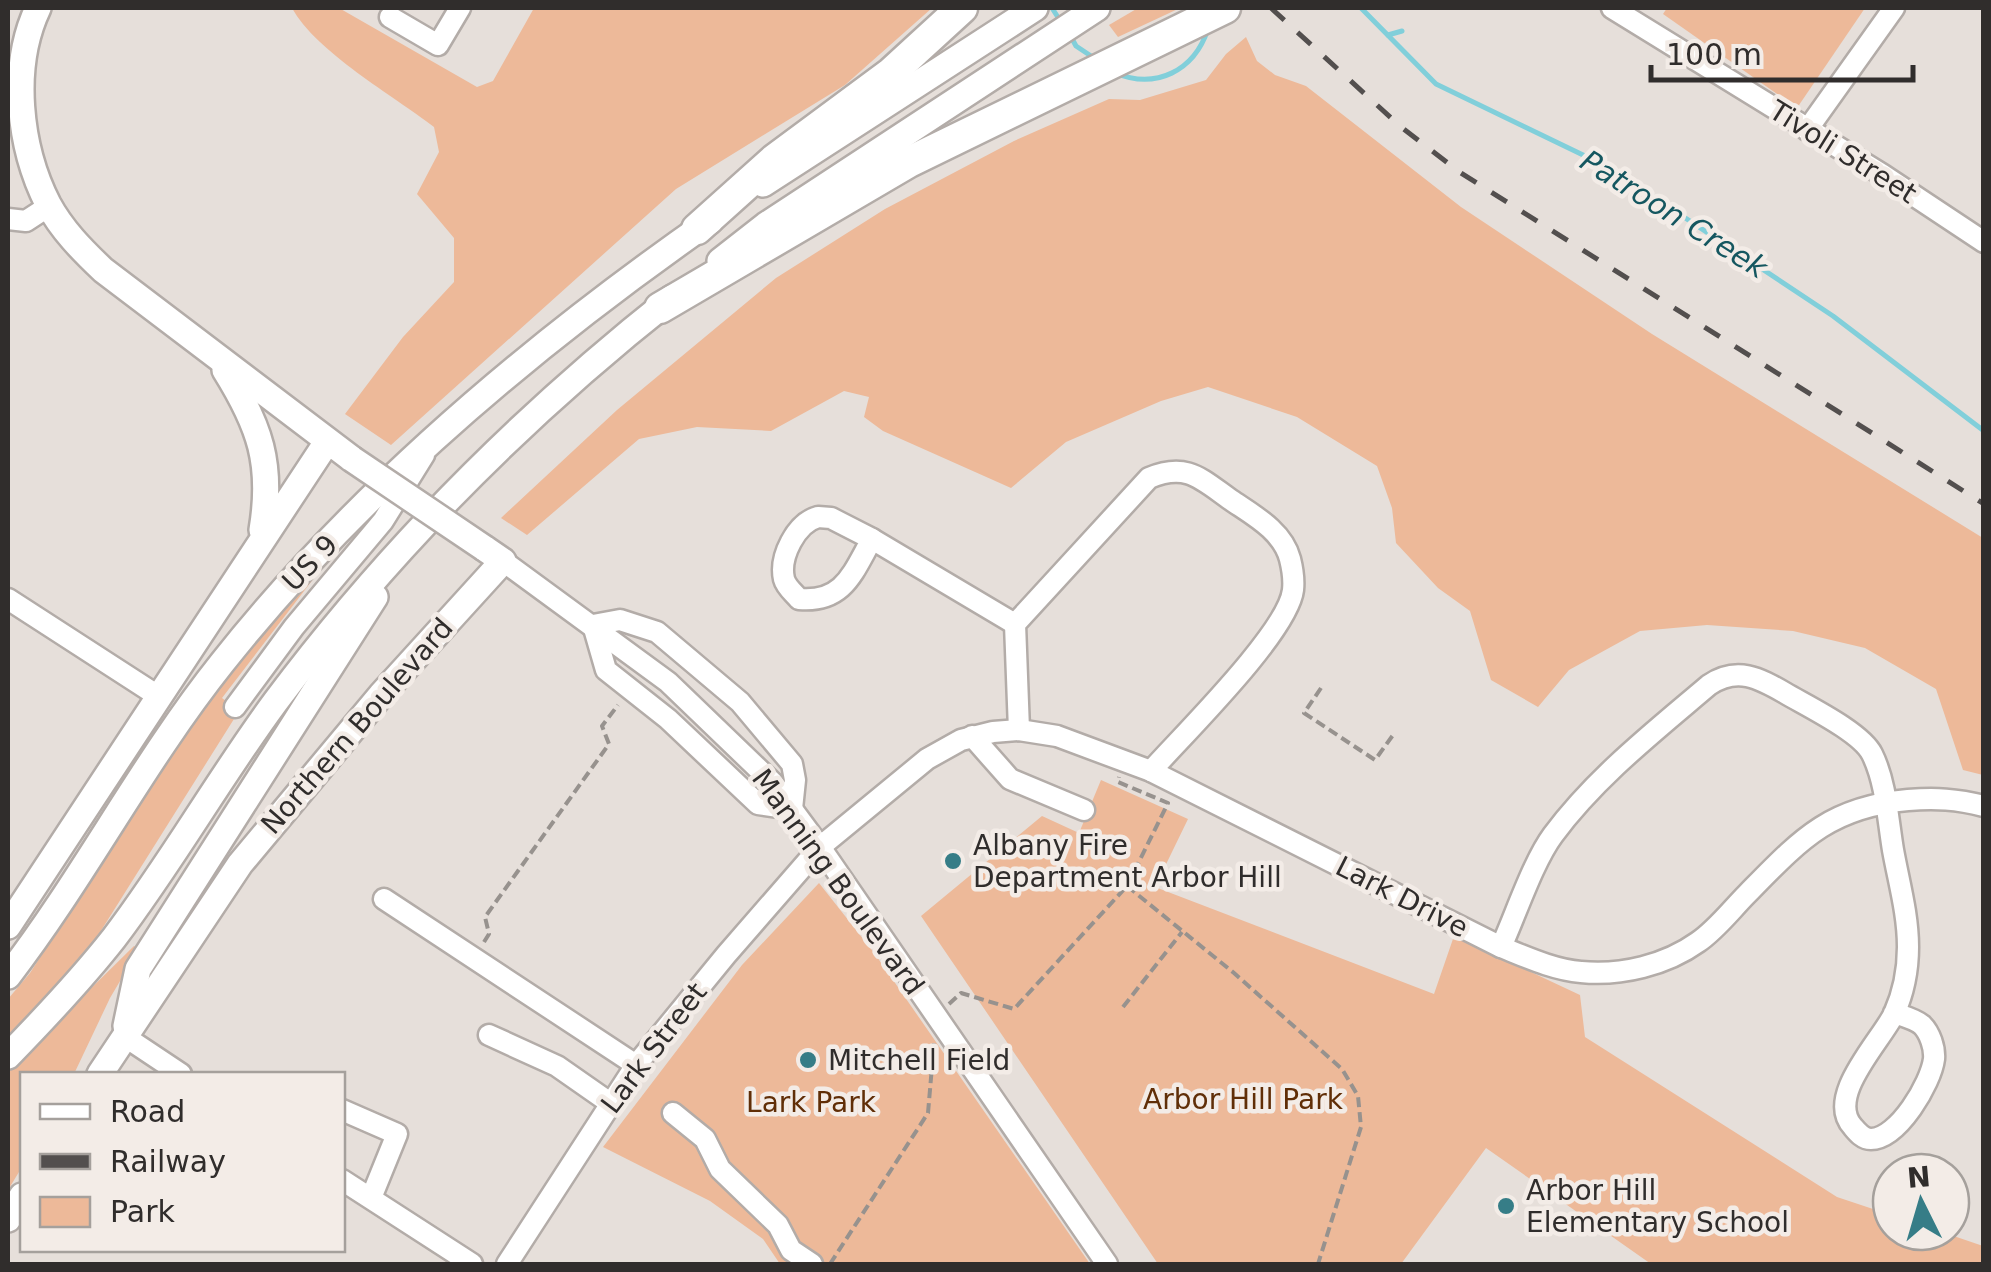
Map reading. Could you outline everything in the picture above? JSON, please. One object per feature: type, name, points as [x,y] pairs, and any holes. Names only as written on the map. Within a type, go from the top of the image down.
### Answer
[{"type":"highway","points":[[697,230],[775,159],[891,73],[962,8]]},
{"type":"highway","points":[[660,308],[910,162],[1225,8]]},
{"type":"main road","points":[[38,8],[16,56],[22,72],[26,133],[32,166],[49,206],[72,240],[102,270],[327,442],[494,554]]},
{"type":"main road","name":"US 9","points":[[8,976],[174,726],[222,663],[302,570],[436,437],[575,321],[697,230],[1035,8]]},
{"type":"main road","name":"US 9","points":[[8,1056],[54,1011],[116,935],[274,703],[334,628],[408,542],[520,429],[660,308],[766,225],[1097,8]]},
{"type":"main road","points":[[214,353],[254,422],[265,458],[268,490],[261,539]]},
{"type":"main road","points":[[8,926],[327,442]]},
{"type":"main road","points":[[124,1036],[138,969],[408,542]]},
{"type":"main road","name":"Northern Boulevard","points":[[101,1072],[204,913],[283,809],[494,554]]},
{"type":"street","points":[[387,11],[438,45],[460,8]]},
{"type":"street","name":"Tivoli Street","points":[[1612,8],[1984,242]]},
{"type":"street","points":[[1806,130],[1894,8]]},
{"type":"street","points":[[8,219],[26,221],[49,206]]},
{"type":"street","points":[[235,706],[294,627],[383,520],[436,437]]},
{"type":"street","points":[[1019,730],[1016,624],[1149,478],[1164,471],[1190,472],[1258,518],[1282,540],[1290,558],[1293,590],[1284,613],[1260,648],[1151,771]]},
{"type":"street","points":[[872,539],[844,587],[828,598],[800,599],[784,580],[787,549],[810,519],[831,518],[872,539],[1016,624]]},
{"type":"street","name":"Manning Boulevard","points":[[494,554],[668,682],[772,782],[1107,1264]]},
{"type":"street","points":[[8,599],[158,696]]},
{"type":"street","points":[[620,620],[657,632],[740,702],[792,764],[792,809],[758,804],[668,719],[606,670],[593,625],[620,620]]},
{"type":"street","points":[[1501,947],[1551,838],[1633,750],[1720,678],[1741,673],[1767,682],[1860,740],[1872,752],[1908,921],[1908,963],[1894,1013],[1844,1098],[1848,1122],[1871,1139],[1901,1124],[1924,1086],[1934,1058],[1931,1037],[1920,1022],[1894,1013]]},
{"type":"street","name":"Lark Drive","points":[[820,847],[926,760],[972,736],[1019,730],[1057,736],[1151,771],[1501,947],[1581,972],[1655,964],[1700,942],[1798,842],[1848,812],[1885,802],[1950,797],[1984,806]]},
{"type":"street","points":[[972,736],[1010,779],[1084,810]]},
{"type":"street","name":"Lark Street","points":[[508,1264],[636,1065],[820,847]]},
{"type":"street","points":[[384,899],[636,1065]]},
{"type":"street","points":[[489,1035],[557,1066],[610,1103]]},
{"type":"street","points":[[124,1036],[179,1072]]},
{"type":"street","points":[[345,1111],[397,1134],[371,1198]]},
{"type":"street","points":[[673,1114],[705,1139],[720,1169],[778,1225],[791,1250],[812,1264]]},
{"type":"street","points":[[345,1182],[472,1264]]},
{"type":"path","points":[[1321,688],[1304,713],[1375,760],[1393,735]]},
{"type":"path","points":[[474,958],[489,934],[485,917],[609,744],[602,726],[630,689]]},
{"type":"path","points":[[830,1264],[928,1112],[936,1016],[961,993],[1014,1009],[1126,886],[1168,803],[1118,782],[1123,760]]},
{"type":"path","points":[[1126,886],[1342,1069],[1358,1096],[1362,1127],[1318,1264]]},
{"type":"path","points":[[1122,1007],[1183,932]]},
{"type":"green space","points":[[292,8],[339,8],[477,87],[493,81],[534,8],[932,8],[845,85],[676,189],[391,445],[345,414],[403,337],[454,282],[454,238],[417,194],[439,152],[434,127],[337,57]]},
{"type":"green space","points":[[1138,8],[1180,8],[1118,37],[1109,25]]},
{"type":"green space","points":[[1667,8],[1865,8],[1797,108],[1663,14]]},
{"type":"green space","points":[[1246,37],[1257,61],[1275,75],[1306,86],[1461,207],[1652,334],[1983,538],[1983,775],[1963,770],[1936,689],[1865,648],[1793,631],[1707,625],[1640,631],[1569,670],[1538,707],[1491,680],[1470,611],[1438,588],[1396,543],[1392,508],[1377,466],[1297,417],[1208,387],[1161,401],[1066,442],[1011,488],[883,431],[864,417],[869,397],[844,391],[771,431],[697,427],[639,439],[527,535],[501,518],[617,410],[776,278],[885,209],[1014,141],[1109,99],[1140,100],[1206,80],[1226,54]]},
{"type":"green space","points":[[321,569],[222,698],[239,711],[92,945],[58,987],[8,1035],[8,999],[30,973],[199,709],[248,647]]},
{"type":"green space","name":"Arbor Hill Park","points":[[1101,780],[1188,819],[1155,887],[1434,994],[1454,936],[1580,995],[1585,1037],[1837,1197],[1871,1208],[1871,1252],[1971,1252],[1971,1242],[1983,1246],[1983,1264],[1651,1264],[1486,1148],[1401,1264],[1158,1264],[921,916],[1042,816],[1079,833]]},
{"type":"green space","name":"Lark Park","points":[[819,883],[875,954],[1090,1264],[780,1264],[763,1239],[710,1201],[603,1147],[742,965]]},
{"type":"green space","points":[[134,946],[139,949],[110,998],[75,1072],[20,1072],[20,1170],[8,1190],[8,1070]]},
{"type":"waterway","name":"Patroon Creek","points":[[1052,8],[1061,22]]},
{"type":"waterway","name":"Patroon Creek","points":[[1361,8],[1436,84],[1610,168],[1833,316],[1984,431]]},
{"type":"waterway","name":"Patroon Creek","points":[[1115,73],[1145,79],[1172,73],[1193,56],[1208,29]]},
{"type":"waterway","points":[[1388,35],[1402,31]]},
{"type":"waterway","name":"Patroon Creek","points":[[1070,35],[1076,46],[1094,58]]},
{"type":"railway","points":[[1271,8],[1401,127],[1461,173],[1984,504]]},
{"type":"place","name":"Albany Fire Department Arbor Hill","points":[[953,861]]},
{"type":"place","name":"Mitchell Field","points":[[808,1060]]},
{"type":"place","name":"Arbor Hill Elementary School","points":[[1506,1206]]}]
